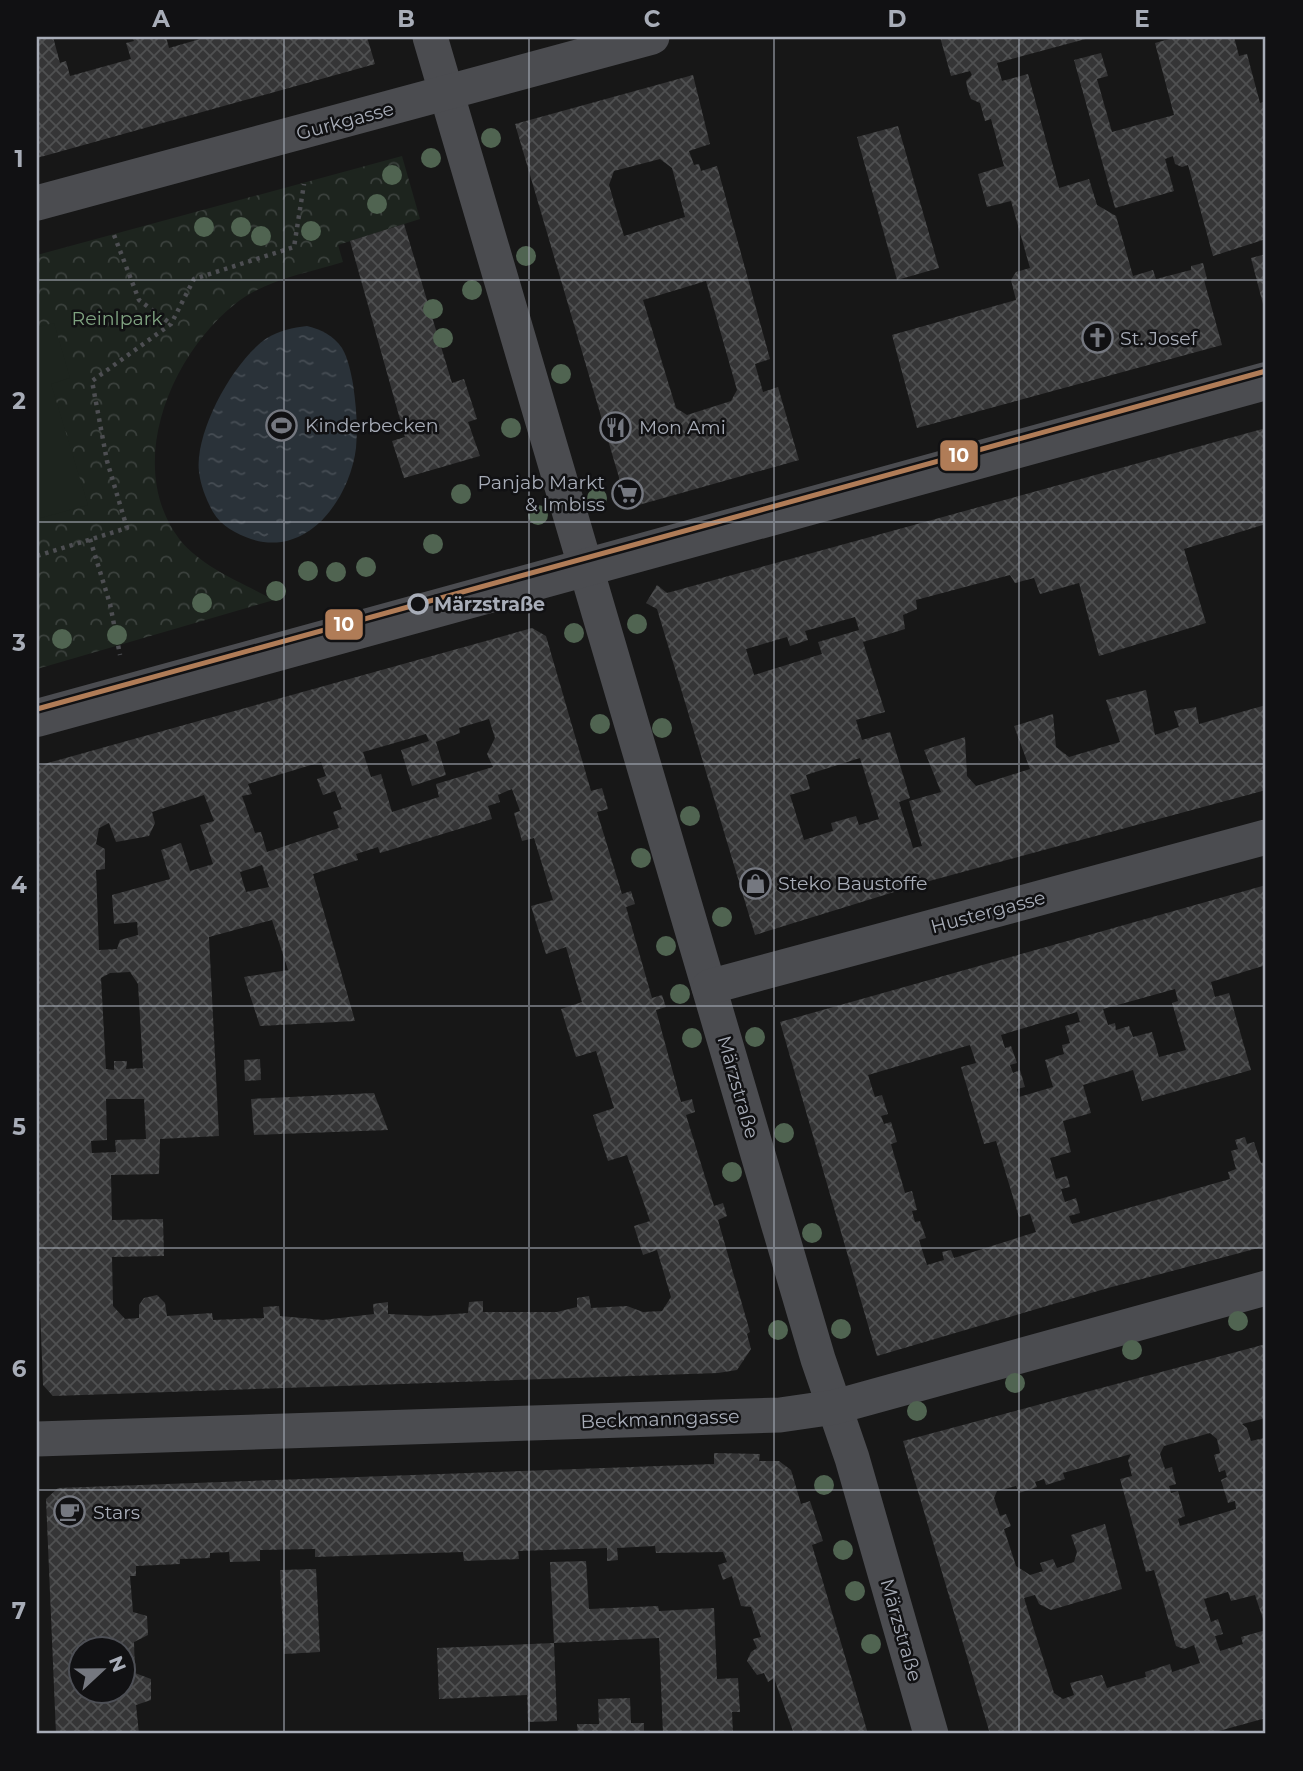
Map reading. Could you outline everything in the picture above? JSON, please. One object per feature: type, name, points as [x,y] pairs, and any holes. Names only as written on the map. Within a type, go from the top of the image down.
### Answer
[{"type":"street","name":"Märzstraße","points":[[430,37],[818,1359],[852,1458],[931,1734]]},
{"type":"street","name":"Gurkgasse","points":[[37,203],[652,37]]},
{"type":"street","points":[[37,718],[1266,381]]},
{"type":"street","name":"Hustergasse","points":[[709,987],[1266,837]]},
{"type":"street","name":"Beckmanngasse","points":[[37,1439],[780,1415],[835,1407],[1266,1289]]},
{"type":"path","points":[[37,556],[127,528],[107,461],[92,381],[171,324],[194,279],[294,247],[304,184]]},
{"type":"path","points":[[114,234],[139,300],[171,324]]},
{"type":"path","points":[[90,539],[110,604],[128,693]]},
{"type":"green space","name":"Reinlpark","points":[[402,156],[420,219],[338,245],[343,262],[273,283],[235,304],[212,326],[191,353],[174,382],[162,414],[156,447],[156,480],[164,511],[180,540],[212,567],[274,600],[37,669],[37,255]]},
{"type":"green space","points":[[54,323],[70,378],[51,384],[88,505],[37,519],[37,327]]},
{"type":"water","name":"Kinderbecken","points":[[307,326],[331,336],[342,348],[348,361],[357,424],[352,467],[335,504],[308,532],[291,540],[272,543],[251,539],[225,525],[216,517],[208,502],[199,472],[203,437],[219,398],[254,348],[277,333]]},
{"type":"building","points":[[37,37],[53,37],[60,63],[66,61],[70,76],[131,59],[126,43],[134,41],[132,37],[166,37],[169,48],[207,37],[367,37],[375,64],[37,158]]},
{"type":"building","points":[[940,37],[1093,37],[997,63],[1002,81],[1028,74],[1059,188],[1089,179],[1097,205],[1116,216],[1133,276],[1153,270],[1156,279],[1191,270],[1191,266],[1203,263],[1207,279],[1204,280],[1222,345],[917,428],[892,335],[1016,300],[1011,280],[1016,272],[1030,268],[1011,201],[987,207],[978,174],[1004,166],[991,119],[985,121],[980,103],[971,99],[968,91],[966,81],[972,75],[970,71],[951,76]]},
{"type":"building","points":[[1177,37],[1234,37],[1239,56],[1247,54],[1260,103],[1266,101],[1266,239],[1213,256],[1188,165],[1182,167],[1175,164],[1173,156],[1165,159],[1174,191],[1115,208],[1074,60],[1101,53],[1108,76],[1097,79],[1112,132],[1174,115],[1155,43]]},
{"type":"building","points":[[693,75],[710,144],[689,151],[694,165],[699,164],[701,171],[717,166],[770,359],[755,364],[763,392],[778,387],[799,460],[628,508],[515,124]],"holes":[[[660,159],[672,168],[685,217],[624,236],[609,185],[614,171]],[[706,281],[737,390],[731,401],[687,415],[676,408],[643,300]]]},
{"type":"building","points":[[898,126],[939,268],[897,280],[857,137]]},
{"type":"building","points":[[404,224],[452,383],[464,379],[477,419],[468,422],[480,456],[404,478],[392,441],[405,437],[350,241]]},
{"type":"building","points":[[1266,254],[1266,312],[1265,312],[1251,258]]},
{"type":"building","points":[[1266,428],[1266,524],[1184,549],[1206,623],[1099,656],[1079,583],[1040,594],[1034,578],[1015,583],[1010,575],[916,600],[917,609],[903,615],[905,629],[863,642],[885,712],[856,720],[862,740],[890,732],[910,798],[899,802],[913,848],[922,846],[909,801],[941,792],[924,750],[965,737],[967,776],[976,786],[1030,769],[1014,726],[1053,714],[1056,747],[1069,757],[1120,742],[1106,700],[1146,690],[1155,735],[1179,727],[1174,711],[1196,707],[1199,724],[1266,705],[1266,790],[933,880],[755,935],[657,609],[646,603],[657,585],[667,593]],"holes":[[[855,617],[859,630],[818,642],[822,654],[754,675],[746,649],[787,637],[790,646],[808,640],[805,631]],[[860,758],[879,819],[859,825],[856,816],[831,823],[833,831],[804,840],[790,795],[810,789],[806,775]]]},
{"type":"building","points":[[532,628],[546,636],[591,791],[602,788],[608,809],[597,812],[622,894],[631,891],[635,904],[626,907],[652,998],[662,995],[666,1007],[656,1010],[681,1102],[692,1099],[695,1112],[686,1115],[714,1206],[723,1203],[727,1216],[718,1220],[750,1332],[747,1334],[751,1349],[737,1370],[718,1373],[53,1396],[43,1385],[38,1258],[37,766]],"holes":[[[489,719],[495,738],[487,754],[493,767],[436,784],[439,797],[392,812],[381,774],[371,777],[363,752],[426,734],[429,741],[401,750],[412,786],[446,775],[436,742],[460,733],[459,728]],[[321,762],[326,776],[317,779],[323,795],[335,791],[342,809],[333,812],[339,828],[267,852],[261,832],[255,833],[242,796],[252,794],[248,784]],[[512,789],[520,811],[514,813],[522,841],[534,838],[553,900],[531,906],[546,954],[566,947],[582,1002],[561,1009],[576,1057],[596,1051],[614,1108],[593,1115],[608,1161],[627,1155],[650,1221],[634,1226],[643,1255],[657,1250],[671,1297],[662,1311],[643,1312],[627,1306],[591,1308],[589,1296],[577,1298],[577,1307],[557,1312],[483,1312],[483,1301],[469,1302],[468,1313],[428,1316],[388,1314],[388,1302],[373,1304],[374,1314],[323,1320],[280,1316],[279,1306],[263,1307],[264,1318],[213,1320],[212,1313],[167,1316],[165,1303],[157,1295],[144,1298],[139,1305],[139,1318],[125,1319],[113,1306],[112,1257],[164,1256],[163,1219],[112,1220],[111,1175],[159,1174],[160,1139],[219,1136],[209,937],[272,920],[288,970],[244,977],[260,1026],[355,1021],[313,874],[358,860],[356,854],[378,847],[380,853],[492,819],[488,806],[500,802],[498,795]],[[204,795],[214,821],[200,825],[213,864],[190,871],[181,843],[161,850],[170,879],[112,895],[114,924],[137,922],[138,935],[120,940],[117,949],[99,950],[96,870],[105,869],[105,849],[96,844],[99,828],[109,823],[116,842],[149,836],[155,823],[152,812]],[[262,865],[269,887],[246,892],[240,872]],[[130,972],[138,984],[143,1068],[126,1069],[127,1061],[114,1061],[114,1070],[106,1069],[101,978],[110,973]],[[106,1099],[144,1099],[146,1139],[115,1140],[116,1152],[92,1153],[91,1141],[107,1140]]]},
{"type":"building","points":[[1266,885],[1266,965],[1211,982],[1215,997],[1229,993],[1251,1070],[1142,1101],[1133,1070],[1083,1085],[1091,1113],[1063,1121],[1071,1152],[1050,1158],[1056,1179],[1067,1176],[1070,1187],[1061,1189],[1065,1202],[1076,1198],[1080,1213],[1069,1216],[1072,1224],[1230,1179],[1228,1172],[1236,1169],[1231,1151],[1238,1149],[1235,1140],[1245,1137],[1247,1144],[1254,1142],[1261,1163],[1266,1161],[1266,1246],[1108,1288],[877,1356],[780,1022]],"holes":[[[1175,989],[1178,1001],[1172,1003],[1186,1050],[1159,1057],[1152,1032],[1133,1037],[1129,1026],[1116,1030],[1115,1023],[1108,1025],[1103,1009]],[[1077,1012],[1080,1022],[1065,1026],[1070,1043],[1062,1045],[1064,1054],[1045,1060],[1053,1087],[1019,1097],[1017,1089],[1025,1087],[1020,1070],[1013,1073],[1010,1065],[1017,1063],[1011,1046],[1005,1048],[1001,1035]],[[970,1045],[976,1063],[961,1067],[984,1144],[996,1141],[1019,1217],[1030,1214],[1036,1232],[954,1258],[951,1250],[942,1252],[944,1260],[927,1265],[919,1240],[926,1238],[920,1221],[915,1222],[912,1211],[917,1210],[912,1191],[905,1193],[891,1144],[897,1142],[891,1122],[884,1124],[881,1116],[888,1114],[882,1095],[875,1097],[868,1075]]]},
{"type":"building","points":[[260,1059],[261,1080],[245,1081],[244,1060]]},
{"type":"building","points":[[374,1093],[388,1130],[254,1135],[251,1099]]},
{"type":"building","points":[[1266,1344],[1266,1418],[1242,1424],[1247,1428],[1251,1441],[1264,1438],[1266,1446],[1266,1619],[1263,1619],[1255,1595],[1231,1601],[1228,1592],[1204,1599],[1211,1622],[1218,1619],[1223,1634],[1215,1636],[1220,1651],[1243,1644],[1241,1637],[1266,1630],[1266,1718],[1208,1734],[990,1734],[903,1441]],"holes":[[[1210,1433],[1217,1439],[1220,1453],[1214,1455],[1219,1472],[1225,1470],[1227,1477],[1221,1480],[1228,1503],[1235,1501],[1236,1509],[1180,1526],[1178,1519],[1185,1516],[1178,1491],[1171,1493],[1169,1486],[1176,1484],[1172,1467],[1165,1469],[1160,1454],[1164,1446]],[[1131,1454],[1128,1460],[1132,1476],[1120,1479],[1146,1572],[1154,1570],[1176,1646],[1184,1649],[1194,1645],[1200,1663],[1172,1672],[1170,1664],[1145,1672],[1146,1677],[1107,1688],[1102,1675],[1070,1683],[1074,1695],[1063,1699],[1054,1693],[1024,1598],[1035,1595],[1039,1604],[1051,1610],[1122,1589],[1105,1524],[1071,1535],[1077,1552],[1074,1562],[1057,1568],[1053,1559],[1040,1563],[1043,1571],[1030,1575],[1016,1566],[1004,1529],[1011,1526],[1006,1514],[1000,1516],[994,1498],[997,1491],[1016,1486],[1019,1493],[1037,1487],[1035,1482],[1044,1479],[1046,1485],[1065,1479],[1063,1473]]]},
{"type":"building","points":[[714,1453],[760,1454],[759,1461],[779,1461],[791,1470],[801,1504],[810,1501],[823,1541],[812,1545],[868,1734],[794,1734],[774,1678],[768,1682],[764,1673],[757,1675],[747,1661],[751,1652],[757,1648],[753,1639],[761,1637],[751,1607],[741,1606],[732,1576],[723,1580],[718,1565],[727,1562],[723,1552],[656,1553],[655,1546],[617,1548],[618,1560],[607,1561],[607,1548],[518,1551],[519,1559],[464,1561],[463,1552],[315,1557],[315,1549],[260,1550],[260,1561],[230,1562],[229,1552],[210,1553],[210,1558],[180,1559],[180,1564],[136,1566],[136,1576],[130,1576],[133,1612],[147,1616],[148,1635],[136,1641],[136,1634],[66,1634],[66,1704],[136,1704],[136,1673],[151,1679],[151,1700],[136,1705],[139,1734],[56,1734],[46,1499],[58,1488],[714,1464]]},
{"type":"building","points":[[586,1561],[589,1609],[658,1606],[659,1611],[714,1608],[717,1679],[738,1678],[740,1712],[732,1712],[733,1734],[663,1734],[659,1638],[554,1643],[550,1562]]},
{"type":"building","points":[[316,1569],[320,1652],[284,1654],[280,1570]]},
{"type":"building","points":[[554,1643],[557,1721],[528,1722],[527,1695],[439,1699],[437,1648]]},
{"type":"building","points":[[630,1698],[631,1723],[644,1723],[644,1734],[578,1734],[577,1724],[599,1724],[598,1699]]},
{"type":"transit line","name":"10","points":[[37,709],[1266,371]]},
{"type":"place","name":"St. Josef","points":[[1097,338]]},
{"type":"place","name":"Kinderbecken","points":[[282,425]]},
{"type":"place","name":"Mon Ami","points":[[616,427]]},
{"type":"place","name":"Panjab Markt & Imbiss","points":[[628,493]]},
{"type":"place","name":"Märzstraße","points":[[418,604]]},
{"type":"place","name":"Steko Baustoffe","points":[[755,883]]},
{"type":"place","name":"Stars","points":[[70,1512]]}]
